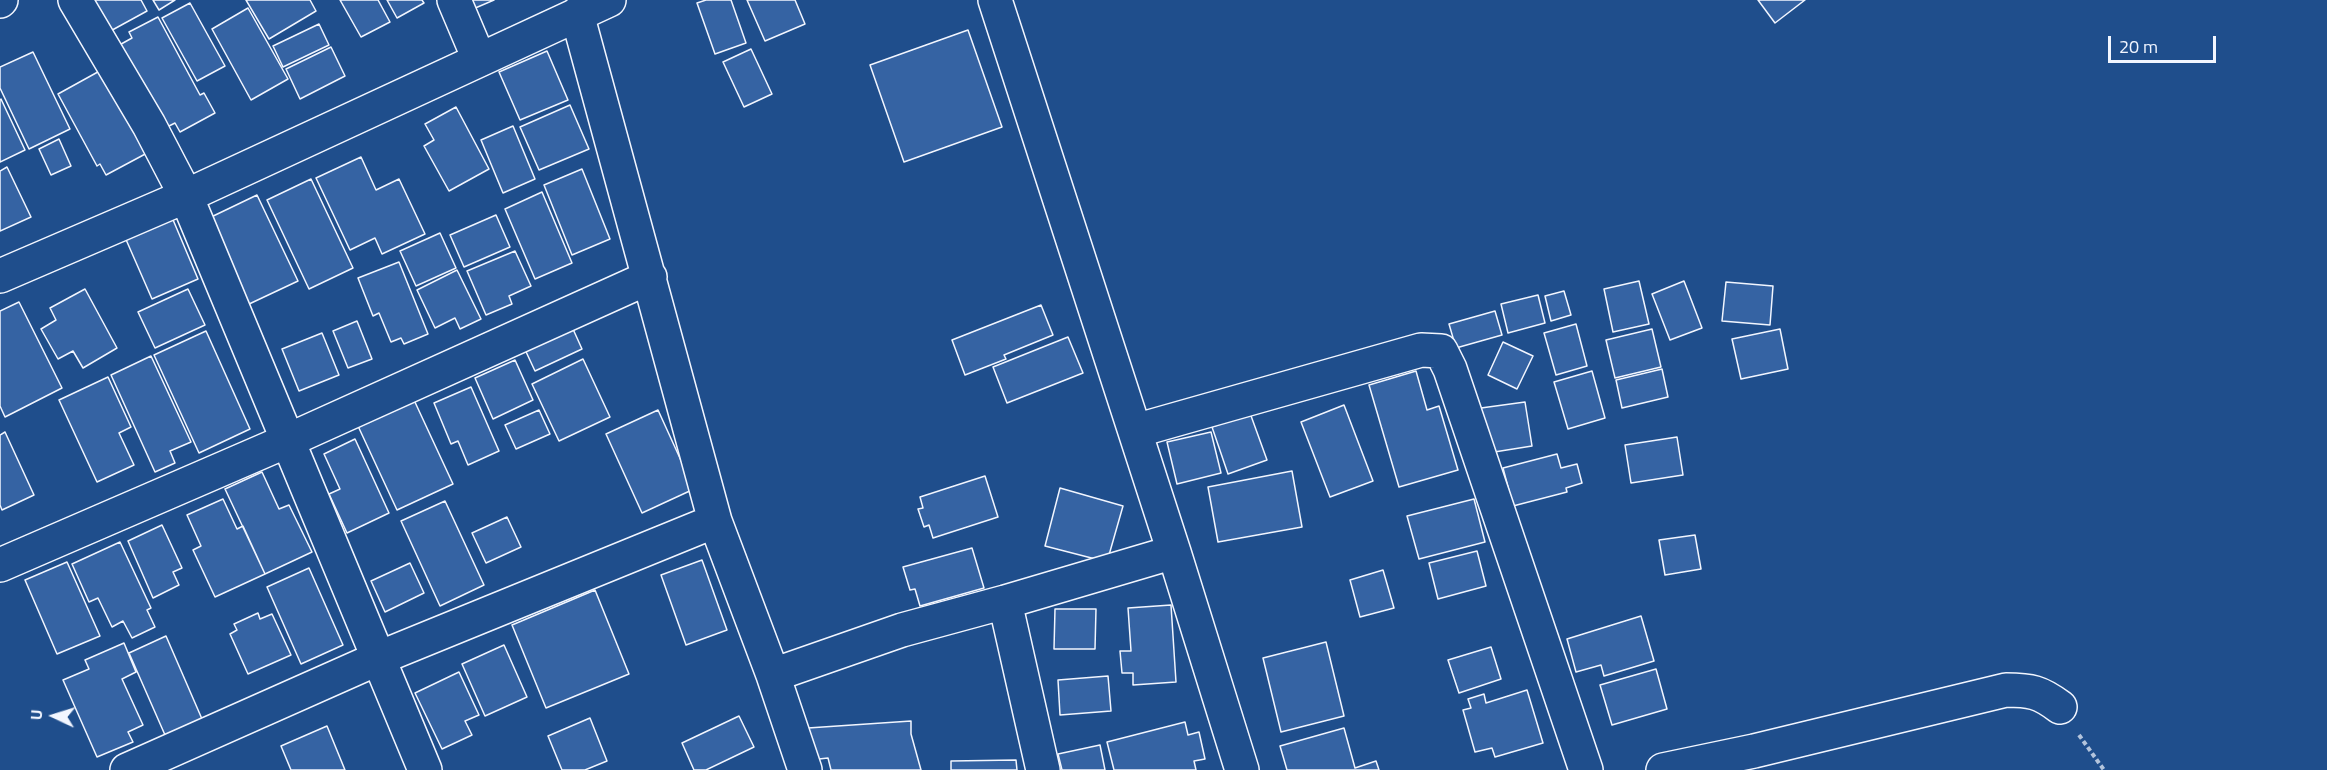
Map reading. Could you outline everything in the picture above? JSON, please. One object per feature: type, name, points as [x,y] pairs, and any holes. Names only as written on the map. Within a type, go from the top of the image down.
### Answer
[{"type":"street","points":[[75,0],[149,125],[186,196],[425,770]]},
{"type":"street","points":[[454,0],[479,59]]},
{"type":"street","points":[[0,276],[186,196],[609,0]]},
{"type":"street","points":[[995,0],[1174,552],[1242,770]]},
{"type":"street","points":[[577,14],[715,521],[773,675],[805,770]]},
{"type":"street","points":[[0,565],[289,440],[650,277]]},
{"type":"street","points":[[1135,431],[1421,350],[1441,351],[1454,380],[1586,770]]},
{"type":"street","points":[[127,770],[379,658],[715,521]]},
{"type":"street","points":[[773,675],[902,630],[1174,552]]},
{"type":"street","points":[[1005,602],[1043,770]]},
{"type":"street","points":[[1662,770],[1754,751],[2006,690],[2029,690],[2045,695],[2060,707]]},
{"type":"path","points":[[2060,707],[2104,770]]},
{"type":"building","points":[[87,0],[141,0],[147,11],[105,34]]},
{"type":"building","points":[[153,0],[175,0],[159,10]]},
{"type":"building","points":[[246,0],[310,0],[316,11],[269,39]]},
{"type":"building","points":[[340,0],[378,0],[390,22],[361,37]]},
{"type":"building","points":[[387,0],[422,0],[424,3],[397,18]]},
{"type":"building","points":[[468,0],[494,0],[473,9]]},
{"type":"building","points":[[706,0],[731,0],[746,43],[715,54],[697,3]]},
{"type":"building","points":[[747,0],[795,0],[805,24],[765,41]]},
{"type":"building","points":[[1758,0],[1805,0],[1775,23]]},
{"type":"building","points":[[190,3],[225,66],[197,81],[162,18]]},
{"type":"building","points":[[248,8],[288,79],[251,100],[212,29]]},
{"type":"building","points":[[158,17],[200,95],[204,93],[215,113],[180,132],[175,123],[159,131],[114,48],[132,38],[129,32]]},
{"type":"building","points":[[319,24],[329,45],[283,67],[273,46]]},
{"type":"building","points":[[968,30],[1002,127],[904,162],[870,65]]},
{"type":"building","points":[[331,47],[345,76],[300,99],[286,69]]},
{"type":"building","points":[[751,49],[772,94],[744,107],[723,62]]},
{"type":"building","points":[[547,51],[568,100],[520,120],[499,72]]},
{"type":"building","points":[[33,52],[70,129],[29,149],[0,88],[0,67]]},
{"type":"building","points":[[105,68],[149,152],[106,175],[100,164],[97,166],[58,94]]},
{"type":"building","points":[[0,100],[25,150],[0,162]]},
{"type":"building","points":[[570,105],[589,149],[539,170],[520,127]]},
{"type":"building","points":[[456,107],[489,169],[449,191],[424,146],[434,140],[425,124]]},
{"type":"building","points":[[513,126],[535,179],[503,193],[481,140]]},
{"type":"building","points":[[59,139],[71,166],[51,175],[39,149]]},
{"type":"building","points":[[361,157],[376,190],[399,179],[425,234],[382,254],[375,238],[350,250],[316,178]]},
{"type":"building","points":[[7,167],[31,217],[0,231],[0,171]]},
{"type":"building","points":[[582,169],[610,239],[572,255],[544,185]]},
{"type":"building","points":[[311,179],[353,268],[309,289],[267,200]]},
{"type":"building","points":[[542,192],[572,263],[535,279],[505,209]]},
{"type":"building","points":[[257,195],[298,281],[247,305],[207,219]]},
{"type":"building","points":[[171,215],[198,279],[152,299],[124,235]]},
{"type":"building","points":[[496,215],[510,247],[464,267],[450,235]]},
{"type":"building","points":[[440,233],[456,268],[416,286],[400,251]]},
{"type":"building","points":[[515,251],[531,286],[509,296],[512,304],[486,315],[467,271]]},
{"type":"building","points":[[399,262],[428,334],[404,344],[401,338],[391,342],[379,313],[373,316],[358,278]]},
{"type":"building","points":[[457,270],[481,319],[460,329],[455,318],[435,328],[417,290]]},
{"type":"building","points":[[1639,281],[1649,324],[1613,332],[1604,289]]},
{"type":"building","points":[[1684,281],[1702,328],[1670,340],[1652,294]]},
{"type":"building","points":[[1726,282],[1773,286],[1770,325],[1722,321]]},
{"type":"building","points":[[85,289],[117,348],[83,368],[73,351],[58,359],[41,329],[56,320],[50,308]]},
{"type":"building","points":[[188,289],[205,325],[155,348],[138,312]]},
{"type":"building","points":[[1564,291],[1571,315],[1551,321],[1545,296]]},
{"type":"building","points":[[1538,295],[1545,323],[1508,333],[1501,304]]},
{"type":"building","points":[[19,302],[62,388],[5,417],[0,406],[0,311]]},
{"type":"building","points":[[1041,305],[1053,335],[1004,355],[1006,359],[965,375],[952,340]]},
{"type":"building","points":[[1495,311],[1502,335],[1456,348],[1449,324]]},
{"type":"building","points":[[568,318],[582,349],[535,371],[521,341]]},
{"type":"building","points":[[357,321],[372,359],[348,368],[333,331]]},
{"type":"building","points":[[1576,324],[1587,366],[1556,375],[1544,333]]},
{"type":"building","points":[[1652,329],[1661,367],[1615,378],[1606,340]]},
{"type":"building","points":[[1780,329],[1788,369],[1741,379],[1732,339]]},
{"type":"building","points":[[206,331],[250,429],[199,453],[154,355]]},
{"type":"building","points":[[322,333],[339,375],[299,391],[282,349]]},
{"type":"building","points":[[1068,337],[1083,373],[1007,403],[993,367]]},
{"type":"building","points":[[1503,342],[1533,356],[1517,389],[1488,375]]},
{"type":"building","points":[[151,356],[191,442],[170,451],[175,463],[155,472],[111,375]]},
{"type":"building","points":[[583,359],[610,417],[559,441],[532,384]]},
{"type":"building","points":[[515,360],[533,400],[493,419],[475,378]]},
{"type":"building","points":[[1662,369],[1668,397],[1622,408],[1616,380]]},
{"type":"building","points":[[1416,371],[1427,410],[1439,406],[1458,470],[1399,487],[1369,385]]},
{"type":"building","points":[[1592,371],[1605,418],[1568,429],[1554,382]]},
{"type":"building","points":[[108,377],[131,427],[119,433],[134,465],[97,482],[59,400]]},
{"type":"building","points":[[471,387],[499,451],[468,465],[458,441],[451,444],[434,403]]},
{"type":"building","points":[[414,400],[453,484],[397,510],[358,426]]},
{"type":"building","points":[[1525,402],[1532,446],[1488,453],[1481,408]]},
{"type":"building","points":[[1344,405],[1373,481],[1330,497],[1301,422]]},
{"type":"building","points":[[539,410],[550,434],[516,449],[505,425]]},
{"type":"building","points":[[658,410],[694,489],[642,513],[606,434]]},
{"type":"building","points":[[1250,413],[1267,460],[1228,474],[1212,427]]},
{"type":"building","points":[[5,432],[34,495],[2,510],[0,505],[0,435]]},
{"type":"building","points":[[1211,432],[1221,473],[1177,484],[1167,442]]},
{"type":"building","points":[[1677,437],[1683,475],[1631,483],[1625,445]]},
{"type":"building","points":[[355,439],[389,513],[347,533],[329,494],[340,489],[324,454]]},
{"type":"building","points":[[1557,454],[1561,468],[1577,464],[1582,483],[1566,488],[1567,492],[1513,506],[1503,468]]},
{"type":"building","points":[[1292,471],[1302,527],[1218,542],[1208,487]]},
{"type":"building","points":[[262,472],[279,509],[289,505],[312,552],[265,574],[225,489]]},
{"type":"building","points":[[985,476],[998,517],[933,538],[929,525],[924,527],[918,509],[923,508],[920,497]]},
{"type":"building","points":[[1060,488],[1123,506],[1107,562],[1045,546]]},
{"type":"building","points":[[223,499],[237,529],[243,526],[265,574],[215,597],[193,550],[201,546],[187,515]]},
{"type":"building","points":[[1474,499],[1485,542],[1419,559],[1407,516]]},
{"type":"building","points":[[445,501],[484,585],[440,606],[401,521]]},
{"type":"building","points":[[507,517],[521,547],[486,563],[472,533]]},
{"type":"building","points":[[162,525],[182,568],[173,572],[179,585],[153,598],[128,541]]},
{"type":"building","points":[[1695,535],[1701,569],[1665,575],[1659,540]]},
{"type":"building","points":[[120,542],[151,608],[147,610],[155,627],[132,638],[123,621],[112,627],[98,598],[89,602],[72,564]]},
{"type":"building","points":[[972,548],[984,588],[920,606],[915,589],[910,590],[903,567]]},
{"type":"building","points":[[1477,551],[1486,586],[1438,599],[1429,563]]},
{"type":"building","points":[[702,560],[727,630],[686,645],[661,575]]},
{"type":"building","points":[[67,562],[100,636],[57,654],[25,580]]},
{"type":"building","points":[[410,563],[424,593],[385,612],[371,581]]},
{"type":"building","points":[[309,568],[343,645],[301,664],[267,587]]},
{"type":"building","points":[[1383,570],[1394,608],[1360,617],[1350,580]]},
{"type":"building","points":[[595,590],[629,674],[546,708],[512,625]]},
{"type":"building","points":[[1171,605],[1176,682],[1133,685],[1133,673],[1122,673],[1120,651],[1131,651],[1128,608]]},
{"type":"building","points":[[1055,609],[1096,609],[1095,649],[1054,649]]},
{"type":"building","points":[[258,613],[260,619],[272,614],[291,655],[248,674],[230,634],[237,630],[234,624]]},
{"type":"building","points":[[1641,616],[1654,661],[1604,676],[1601,665],[1576,672],[1567,639]]},
{"type":"building","points":[[166,636],[202,719],[165,735],[129,653]]},
{"type":"building","points":[[1326,642],[1344,716],[1281,732],[1263,658]]},
{"type":"building","points":[[124,643],[136,672],[122,679],[143,725],[128,732],[133,742],[97,757],[63,680],[89,669],[85,660]]},
{"type":"building","points":[[504,645],[527,697],[485,716],[462,664]]},
{"type":"building","points":[[1491,647],[1501,679],[1459,693],[1448,660]]},
{"type":"building","points":[[1656,669],[1667,709],[1612,725],[1600,685]]},
{"type":"building","points":[[459,672],[479,715],[465,721],[472,735],[442,749],[415,693]]},
{"type":"building","points":[[1108,676],[1111,711],[1060,715],[1058,680]]},
{"type":"building","points":[[1527,690],[1543,743],[1495,757],[1492,748],[1475,752],[1463,710],[1471,708],[1468,699],[1484,694],[1486,703]]},
{"type":"building","points":[[739,716],[754,747],[706,770],[694,770],[682,743]]},
{"type":"building","points":[[590,718],[607,761],[585,770],[562,770],[548,736]]},
{"type":"building","points":[[911,721],[911,734],[921,770],[831,770],[828,758],[810,760],[808,728]]},
{"type":"building","points":[[1185,722],[1188,735],[1199,732],[1205,759],[1194,761],[1196,770],[1114,770],[1107,742]]},
{"type":"building","points":[[327,726],[345,770],[291,770],[281,746]]},
{"type":"building","points":[[1344,728],[1355,768],[1376,761],[1379,770],[1287,770],[1280,746]]},
{"type":"building","points":[[1100,745],[1105,770],[1062,770],[1058,754]]},
{"type":"building","points":[[1016,760],[1017,770],[951,770],[951,761]]}]
